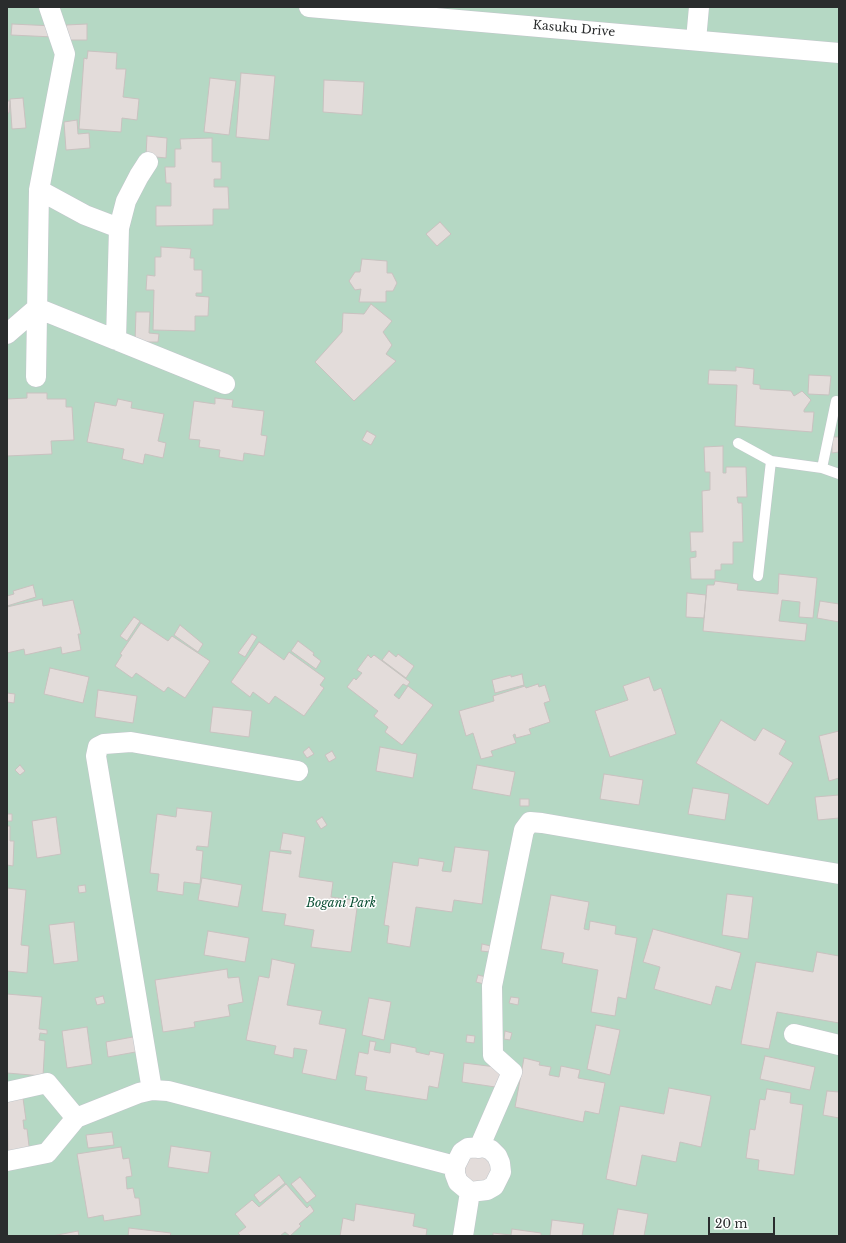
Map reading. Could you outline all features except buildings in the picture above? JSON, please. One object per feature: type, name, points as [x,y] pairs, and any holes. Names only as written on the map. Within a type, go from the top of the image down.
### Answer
[{"type":"street","points":[[36,376],[39,190],[65,54],[49,7]]},
{"type":"street","name":"Kasuku Drive","points":[[309,7],[839,53]]},
{"type":"street","points":[[696,40],[699,7]]},
{"type":"street","points":[[116,340],[119,228],[126,201],[148,162]]},
{"type":"street","points":[[39,190],[85,215],[119,228]]},
{"type":"street","points":[[7,334],[37,308]]},
{"type":"street","points":[[37,308],[225,384]]},
{"type":"street","points":[[152,1090],[96,756],[98,747],[104,744],[131,742],[298,771]]},
{"type":"street","points":[[479,1148],[512,1072],[493,1055],[492,986],[524,830],[530,822],[839,874]]},
{"type":"street","points":[[794,1034],[839,1045]]},
{"type":"street","points":[[7,1092],[47,1082],[76,1118]]},
{"type":"street","points":[[7,1161],[47,1153],[76,1118],[139,1093],[152,1090],[168,1091],[454,1166]]},
{"type":"street","points":[[484,1147],[491,1150],[500,1164],[500,1172],[494,1186],[487,1190],[470,1192],[458,1182],[454,1166],[462,1152],[468,1148],[484,1147]]},
{"type":"street","points":[[463,1236],[470,1192]]},
{"type":"lane","points":[[822,468],[836,401]]},
{"type":"lane","points":[[738,443],[771,461],[822,468],[839,474]]},
{"type":"lane","points":[[758,576],[771,461]]},
{"type":"green space","name":"Bogani Park","points":[[7,7],[839,7],[839,1236],[7,1236]]}]
